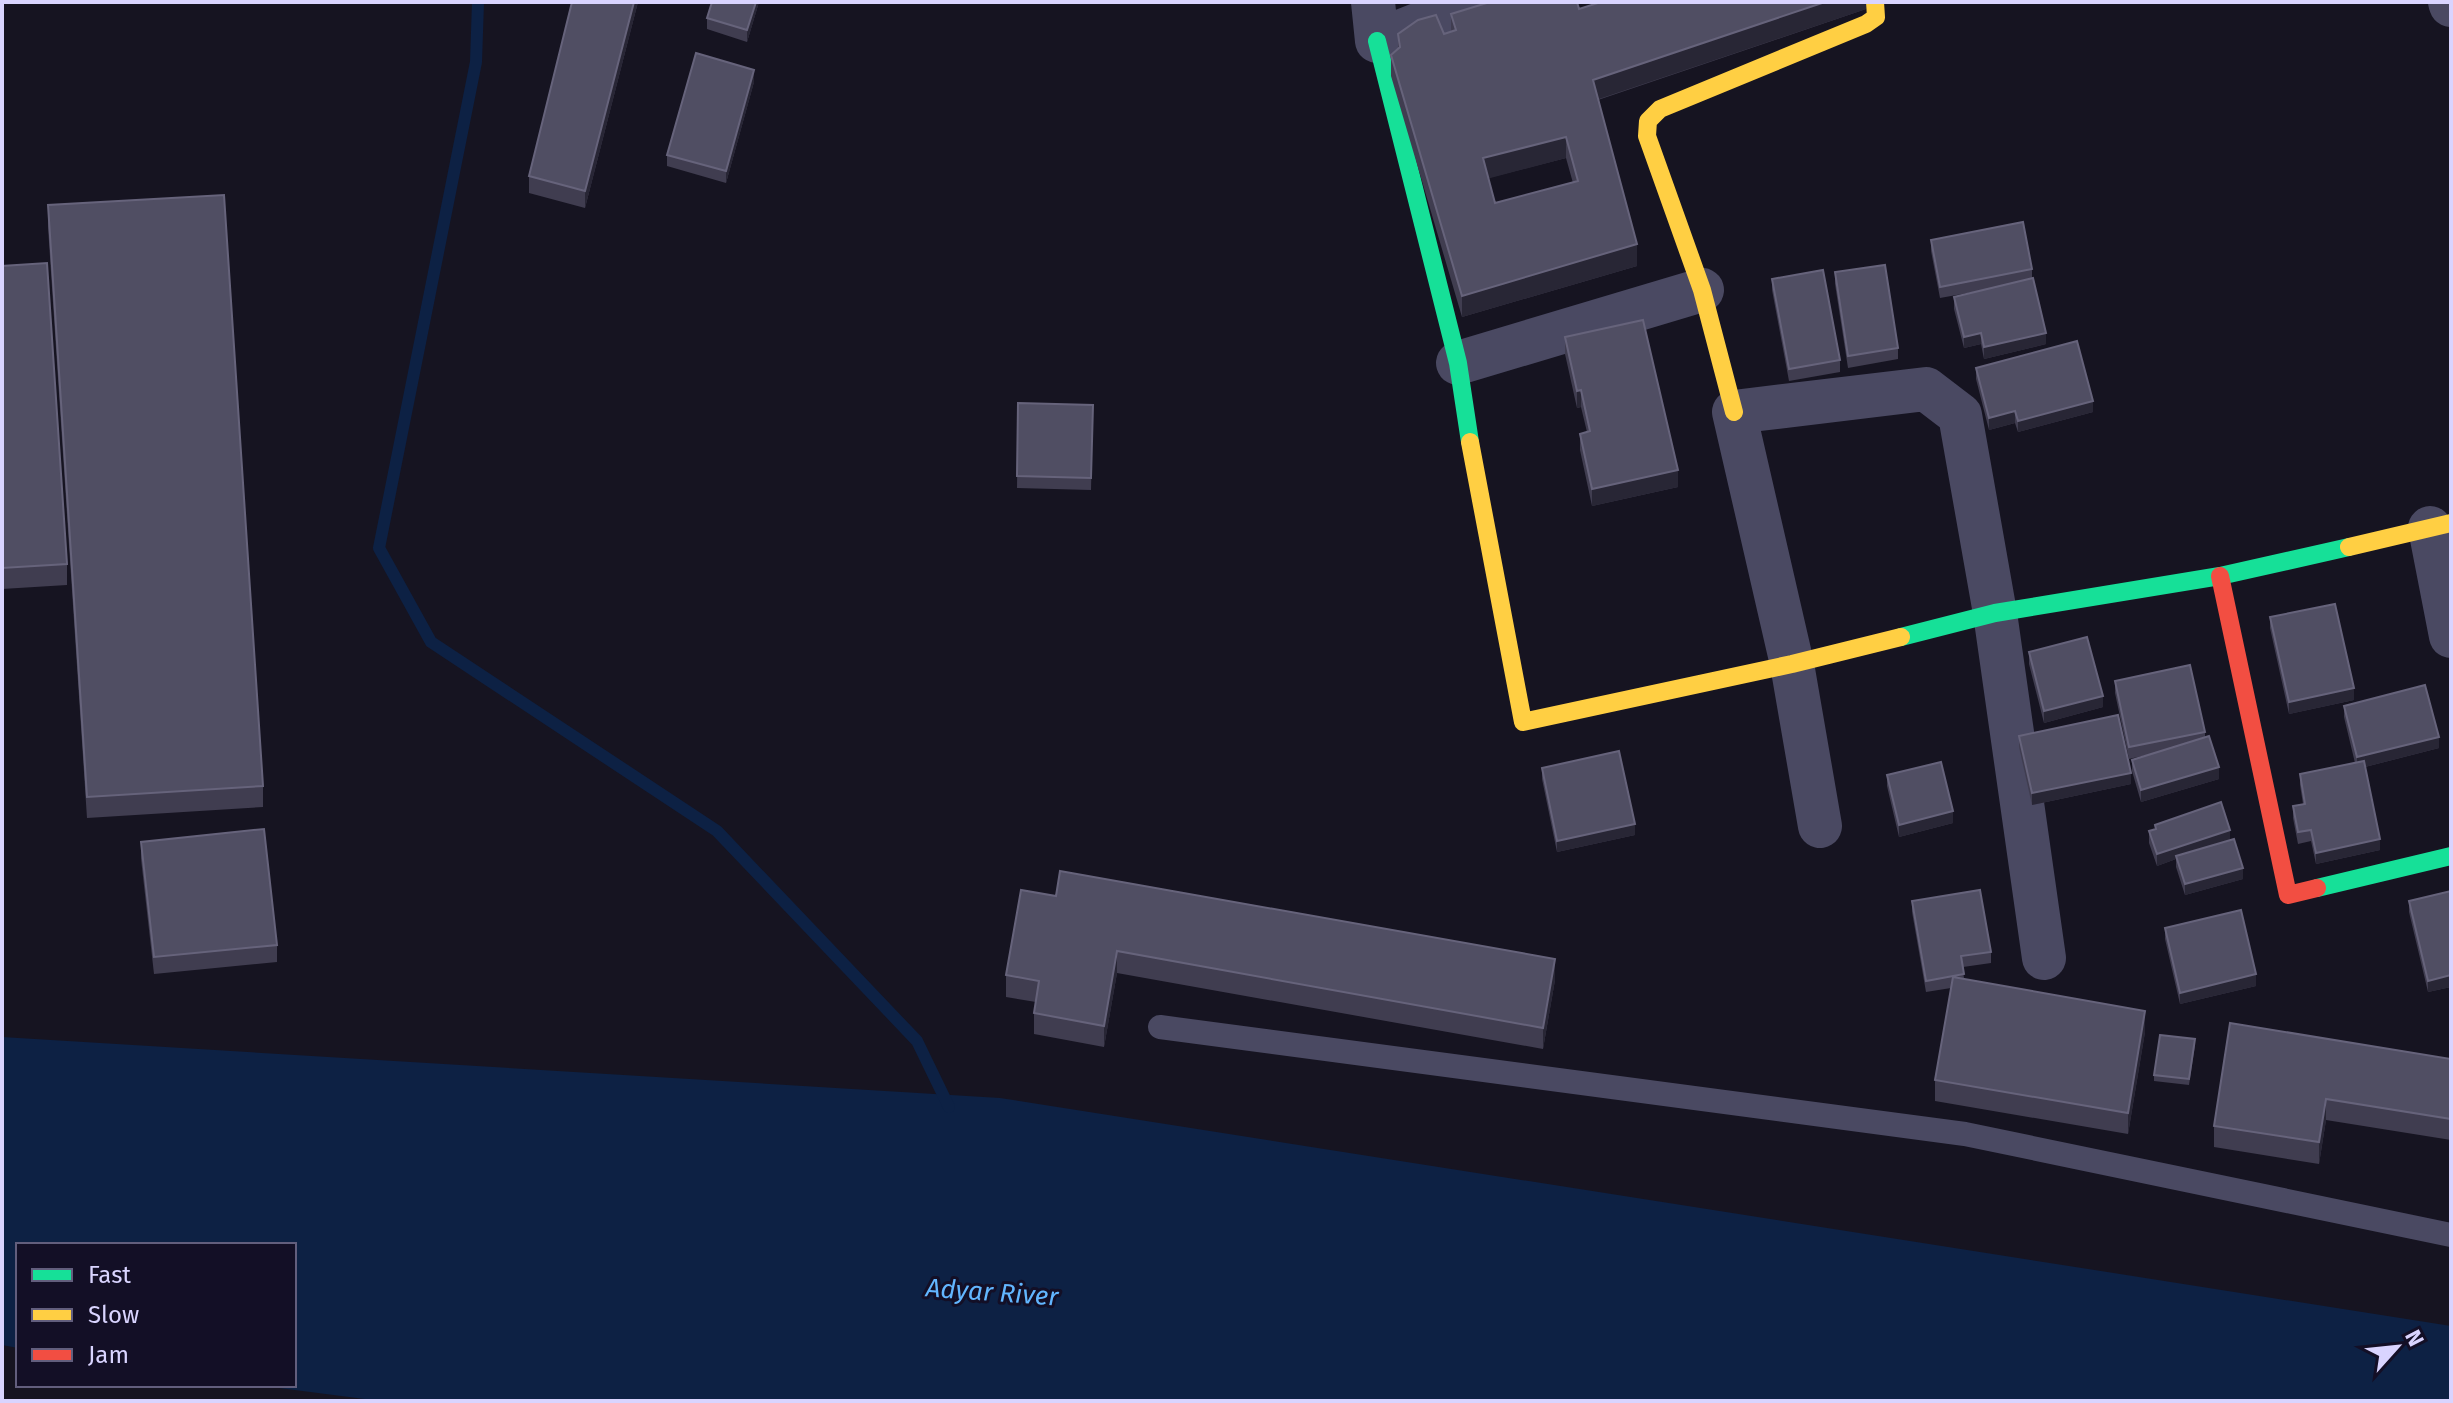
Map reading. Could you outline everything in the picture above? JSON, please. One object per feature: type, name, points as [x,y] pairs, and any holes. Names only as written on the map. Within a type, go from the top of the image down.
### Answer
[{"type":"street","points":[[1475,2],[1375,21],[1458,363],[1523,722],[1792,664],[1995,613],[2220,576],[2440,526],[2451,636]]},
{"type":"street","points":[[1820,826],[1792,664],[1734,412],[1702,290],[1647,136],[1648,121],[1660,109],[1866,24],[1876,17],[1875,2]]},
{"type":"street","points":[[1458,363],[1702,290]]},
{"type":"street","points":[[1734,412],[1926,389],[1960,415],[1995,613],[2044,958]]},
{"type":"street","points":[[2220,576],[2288,895],[2451,856]]},
{"type":"lane","points":[[1160,1027],[1965,1134],[2451,1235]]},
{"type":"water","name":"Adyar River","points":[[2,1037],[1000,1098],[2451,1326],[2451,1401],[380,1401],[272,1387],[296,1387],[296,1243],[16,1243],[16,1348],[2,1345]]},
{"type":"building","points":[[572,2],[634,2],[585,191],[529,176]]},
{"type":"building","points":[[712,2],[756,2],[747,30],[707,18]]},
{"type":"building","points":[[1490,2],[1577,2],[1579,9],[1601,2],[1825,2],[1593,80],[1637,244],[1462,296],[1391,55],[1400,47],[1398,34],[1418,20],[1436,15],[1444,34],[1456,30],[1451,14]],"holes":[[[1566,137],[1578,181],[1495,203],[1483,158]]]},
{"type":"building","points":[[696,53],[754,70],[726,171],[667,155]]},
{"type":"building","points":[[224,195],[263,786],[87,797],[48,205]]},
{"type":"building","points":[[2023,222],[2032,269],[1940,287],[1931,240]]},
{"type":"building","points":[[47,263],[67,564],[2,568],[2,266]]},
{"type":"building","points":[[1885,265],[1898,348],[1848,356],[1835,272]]},
{"type":"building","points":[[1823,270],[1840,360],[1789,369],[1772,279]]},
{"type":"building","points":[[2033,278],[2046,333],[1984,347],[1981,333],[1964,337],[1954,297]]},
{"type":"building","points":[[1643,320],[1678,470],[1592,489],[1580,434],[1590,431],[1565,337]]},
{"type":"building","points":[[2077,341],[2093,401],[2018,421],[2015,411],[1989,418],[1976,368]]},
{"type":"building","points":[[1018,403],[1093,405],[1091,478],[1017,476]]},
{"type":"building","points":[[2335,604],[2354,688],[2289,702],[2270,617]]},
{"type":"building","points":[[2087,637],[2103,696],[2044,711],[2029,652]]},
{"type":"building","points":[[2190,665],[2205,732],[2129,747],[2115,681]]},
{"type":"building","points":[[2425,685],[2439,737],[2357,757],[2344,706]]},
{"type":"building","points":[[2118,715],[2131,773],[2032,793],[2019,736]]},
{"type":"building","points":[[2209,736],[2219,767],[2141,790],[2132,760]]},
{"type":"building","points":[[1619,751],[1635,824],[1557,841],[1542,768]]},
{"type":"building","points":[[2364,761],[2380,839],[2316,853],[2311,830],[2298,832],[2293,806],[2305,804],[2300,774]]},
{"type":"building","points":[[1941,762],[1953,811],[1899,825],[1887,775]]},
{"type":"building","points":[[2221,802],[2230,830],[2157,854],[2149,831],[2156,829],[2155,825]]},
{"type":"building","points":[[264,829],[277,945],[154,957],[141,842]]},
{"type":"building","points":[[2234,839],[2243,868],[2185,884],[2176,856]]},
{"type":"building","points":[[1060,871],[1555,959],[1543,1028],[1117,951],[1104,1026],[1034,1013],[1039,981],[1006,975],[1021,890],[1056,896]]},
{"type":"building","points":[[1980,890],[1991,952],[1961,956],[1964,974],[1926,981],[1912,901]]},
{"type":"building","points":[[2451,891],[2451,975],[2428,981],[2409,901]]},
{"type":"building","points":[[2241,910],[2256,974],[2180,993],[2165,928]]},
{"type":"building","points":[[1953,977],[2145,1011],[2128,1113],[1935,1080]]},
{"type":"building","points":[[2230,1023],[2451,1059],[2451,1119],[2326,1099],[2319,1142],[2214,1126]]},
{"type":"building","points":[[2160,1035],[2195,1039],[2189,1079],[2154,1075]]},
{"type":"waterway","points":[[478,2],[476,62],[379,548],[431,642],[717,831],[917,1041],[949,1107]]},
{"type":"traffic: fast","points":[[1377,41],[1458,363],[1470,442]]},
{"type":"traffic: fast","points":[[1901,637],[1995,613],[2220,576],[2349,547]]},
{"type":"traffic: fast","points":[[2317,888],[2451,856]]},
{"type":"traffic: slow","points":[[1734,412],[1702,290],[1647,136],[1648,121],[1660,109],[1866,24],[1876,17],[1875,2]]},
{"type":"traffic: slow","points":[[1470,442],[1523,722],[1792,664],[1901,637]]},
{"type":"traffic: slow","points":[[2349,547],[2451,523]]},
{"type":"traffic: jam","points":[[2220,576],[2288,895],[2317,888]]}]
